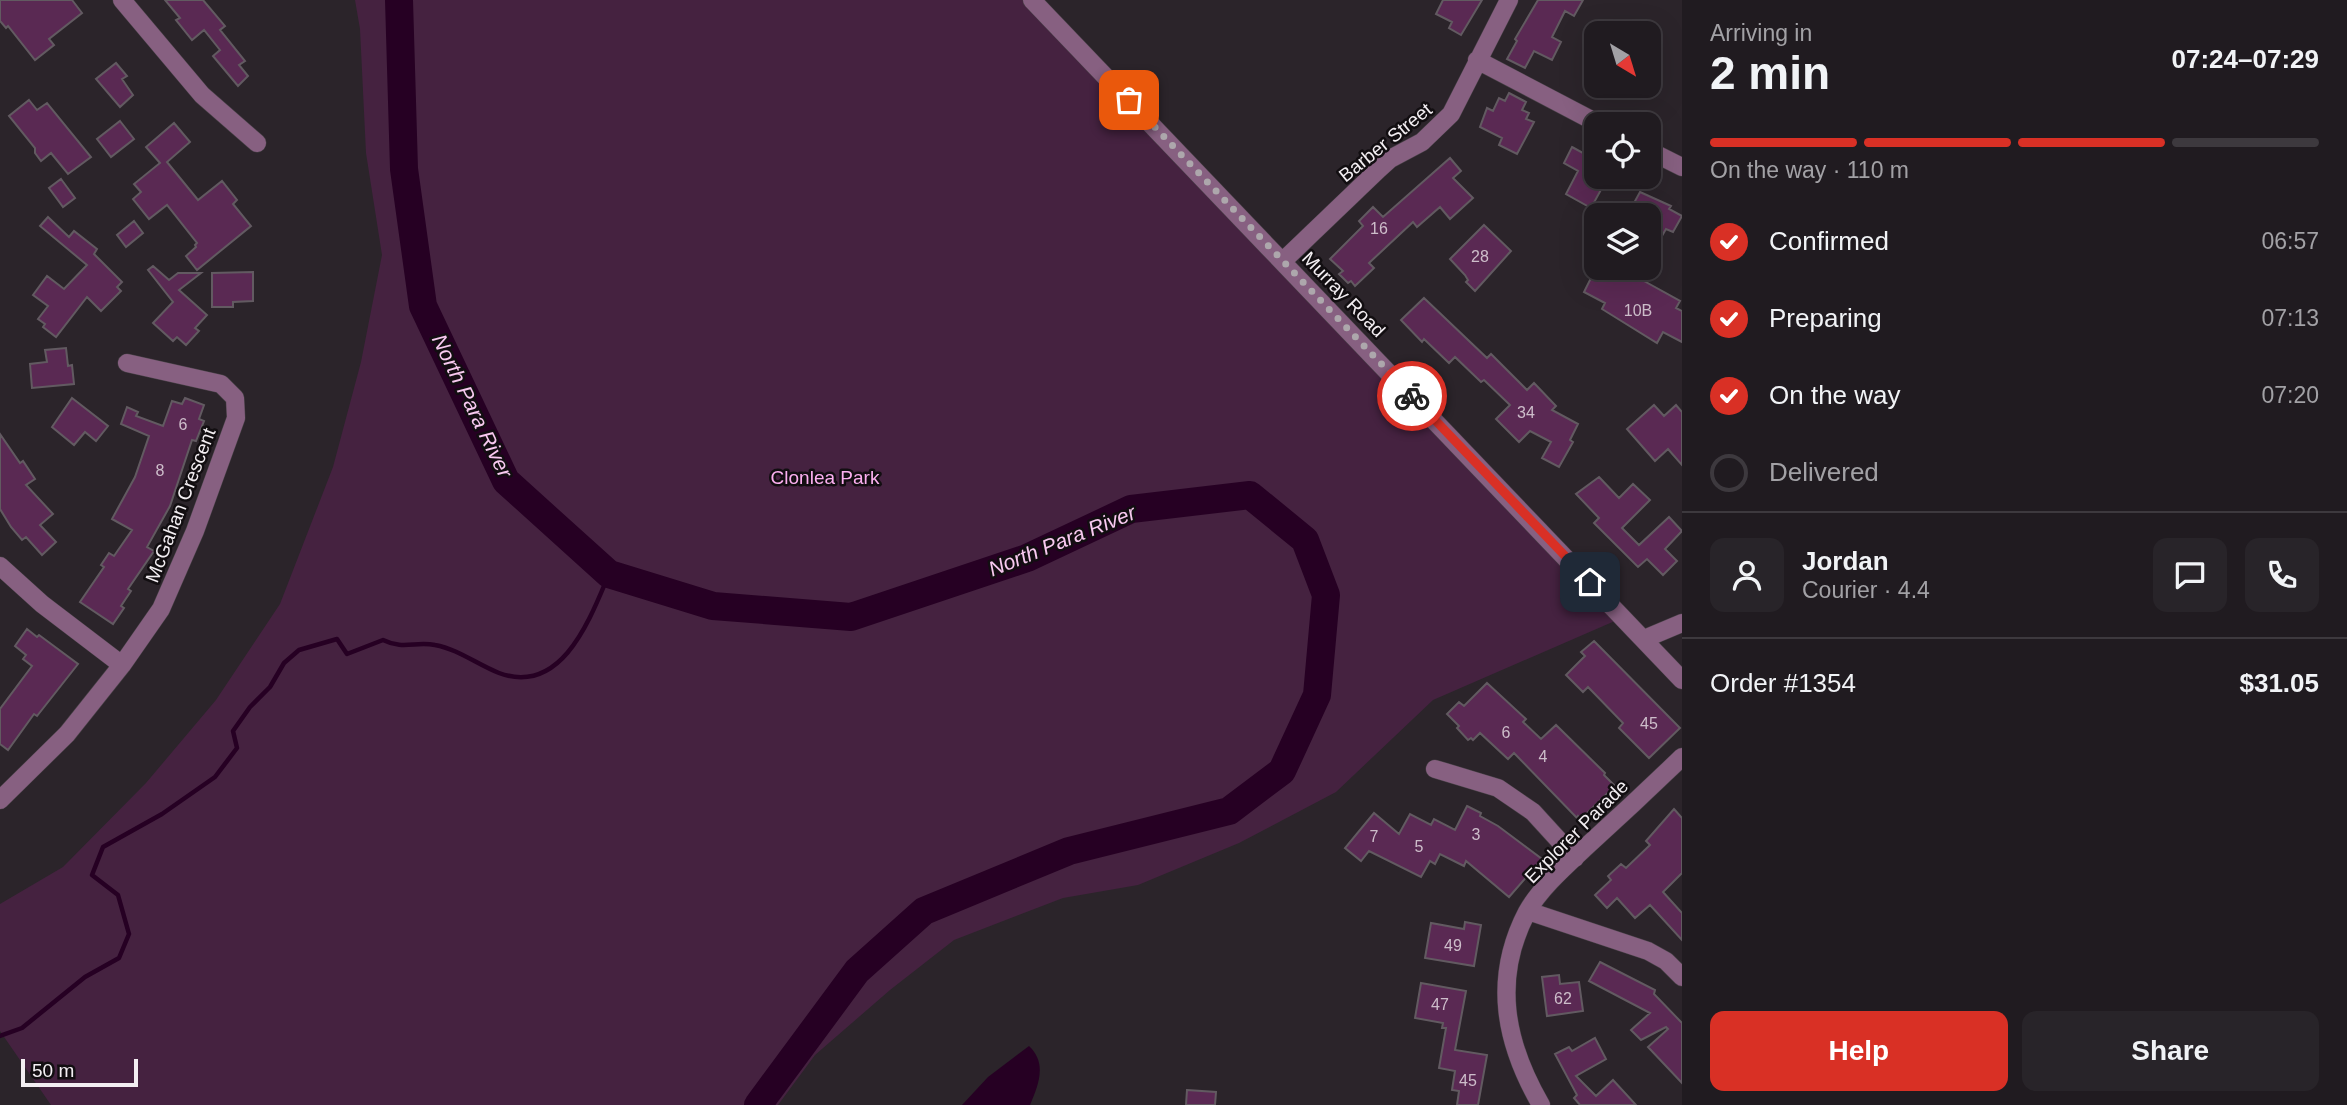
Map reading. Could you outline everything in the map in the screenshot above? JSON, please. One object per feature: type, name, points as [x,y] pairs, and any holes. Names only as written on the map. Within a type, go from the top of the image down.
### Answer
[{"type":"street","points":[[122,0],[202,95],[257,143]]},
{"type":"street","name":"Murray Road","points":[[1032,0],[1682,680]]},
{"type":"street","name":"Barber Street","points":[[1283,261],[1390,159],[1422,142],[1451,114],[1509,0]]},
{"type":"street","points":[[1477,60],[1584,116]]},
{"type":"street","points":[[1661,156],[1682,167]]},
{"type":"street","name":"McGahan Crescent","points":[[0,800],[67,734],[122,665],[161,609],[195,531],[236,418],[235,398],[221,384],[127,363]]},
{"type":"street","points":[[0,566],[42,604],[122,665]]},
{"type":"street","points":[[1644,639],[1682,623]]},
{"type":"street","name":"Explorer Parade","points":[[1541,1105],[1525,1077],[1515,1048],[1508,1025],[1506,1003],[1506,976],[1528,911],[1575,858],[1682,757]]},
{"type":"street","points":[[1435,769],[1498,788],[1534,811],[1575,858]]},
{"type":"street","points":[[1528,911],[1648,951],[1666,961],[1682,977]]},
{"type":"green space","name":"Clonlea Park","points":[[355,0],[1032,0],[1624,617],[1433,700],[1336,792],[1239,843],[1138,885],[1063,898],[954,940],[890,990],[815,1055],[778,1105],[51,1105],[0,1031],[0,904],[63,867],[146,783],[216,700],[280,604],[333,467],[361,362],[382,255],[366,153],[360,29]]},
{"type":"shaded area","points":[[1029,1046],[1040,1067],[1030,1105],[962,1105],[988,1077]]},
{"type":"building","points":[[0,0],[72,0],[82,13],[49,39],[54,45],[35,60],[8,26],[6,28],[0,21]]},
{"type":"building","points":[[165,0],[203,0],[225,26],[220,30],[245,61],[239,65],[248,76],[238,86],[213,56],[220,50],[204,30],[192,40],[176,20],[180,18]]},
{"type":"building","points":[[1443,0],[1482,0],[1461,35],[1449,28],[1452,22],[1436,14]]},
{"type":"building","points":[[1538,0],[1583,0],[1574,16],[1565,11],[1552,37],[1561,42],[1552,60],[1534,51],[1525,68],[1507,59],[1517,41],[1515,39]]},
{"type":"building","points":[[116,63],[127,76],[122,79],[133,95],[120,107],[96,79]]},
{"type":"building","points":[[1509,93],[1526,102],[1522,110],[1529,113],[1526,119],[1534,122],[1517,154],[1499,145],[1502,138],[1480,127],[1487,108],[1493,111],[1499,98],[1505,101]]},
{"type":"building","points":[[29,100],[37,110],[47,103],[91,157],[68,174],[51,153],[41,161],[35,148],[9,116]]},
{"type":"building","points":[[120,121],[134,139],[111,157],[97,139]]},
{"type":"building","points":[[174,123],[190,142],[167,162],[198,200],[222,181],[237,200],[233,204],[251,226],[197,270],[186,256],[197,243],[167,205],[149,219],[133,199],[141,192],[134,184],[160,163],[146,147]]},
{"type":"building","points":[[1572,147],[1584,154],[1584,189],[1601,189],[1594,203],[1584,204],[1566,194],[1578,171],[1564,163]]},
{"type":"building","points":[[1450,158],[1461,171],[1453,178],[1473,198],[1450,219],[1440,207],[1417,227],[1413,222],[1369,263],[1374,268],[1355,286],[1351,281],[1348,283],[1339,274],[1343,271],[1330,259],[1363,226],[1359,221],[1373,207],[1383,217]]},
{"type":"building","points":[[61,179],[75,198],[63,207],[49,188]]},
{"type":"building","points":[[1640,192],[1671,206],[1669,209],[1682,216],[1673,232],[1666,229],[1661,238],[1661,203],[1634,203]]},
{"type":"building","points":[[48,217],[69,237],[74,231],[97,249],[94,254],[122,282],[117,287],[121,291],[101,311],[87,297],[56,337],[43,327],[45,324],[38,319],[48,306],[33,295],[47,276],[64,289],[87,265],[40,226]]},
{"type":"building","points":[[134,221],[143,233],[126,247],[117,235]]},
{"type":"building","points":[[1484,225],[1511,251],[1475,291],[1450,259]]},
{"type":"building","points":[[153,266],[169,280],[178,273],[201,273],[179,290],[207,315],[195,328],[199,331],[186,345],[177,337],[173,341],[153,323],[173,302],[148,270]]},
{"type":"building","points":[[253,272],[253,301],[233,302],[233,307],[212,307],[212,273]]},
{"type":"building","points":[[1590,280],[1642,280],[1680,301],[1676,308],[1682,311],[1682,342],[1663,332],[1657,343],[1602,309],[1605,303],[1584,292]]},
{"type":"building","points":[[1424,298],[1487,358],[1491,354],[1527,390],[1534,383],[1556,406],[1552,410],[1578,424],[1570,440],[1573,442],[1559,467],[1542,458],[1551,442],[1530,431],[1519,442],[1496,419],[1510,405],[1455,357],[1449,363],[1424,339],[1422,342],[1401,320]]},
{"type":"building","points":[[66,348],[68,366],[72,365],[74,384],[32,388],[30,364],[47,362],[45,350]]},
{"type":"building","points":[[72,398],[108,426],[96,441],[85,432],[74,445],[52,427]]},
{"type":"building","points":[[185,398],[204,405],[199,419],[204,421],[196,441],[192,440],[170,506],[147,547],[154,551],[128,589],[131,591],[121,606],[124,608],[113,624],[80,602],[104,567],[101,565],[109,553],[114,556],[132,530],[112,519],[135,477],[149,436],[121,424],[127,407],[138,412],[136,416],[163,426],[172,401],[182,404]]},
{"type":"building","points":[[1654,405],[1664,416],[1676,405],[1682,412],[1682,465],[1668,449],[1655,461],[1627,429]]},
{"type":"building","points":[[0,434],[35,479],[26,485],[53,514],[40,525],[56,542],[42,555],[26,537],[22,540],[0,509]]},
{"type":"building","points":[[1599,477],[1619,498],[1633,484],[1650,500],[1622,528],[1639,545],[1669,517],[1682,531],[1665,549],[1677,561],[1663,575],[1647,559],[1638,567],[1594,523],[1599,518],[1576,494]]},
{"type":"building","points":[[27,629],[78,664],[37,716],[34,714],[8,750],[0,744],[0,709],[32,666],[23,659],[26,655],[15,646]]},
{"type":"building","points":[[1594,641],[1680,728],[1649,758],[1619,728],[1623,723],[1588,687],[1583,692],[1566,675],[1585,656],[1581,652]]},
{"type":"building","points":[[1487,683],[1526,719],[1523,722],[1541,739],[1556,725],[1615,786],[1581,819],[1514,753],[1508,759],[1480,733],[1473,740],[1468,740],[1447,714],[1459,702],[1464,706]]},
{"type":"building","points":[[1467,806],[1481,813],[1480,816],[1542,859],[1509,897],[1466,861],[1464,866],[1440,854],[1435,864],[1430,861],[1421,877],[1369,851],[1361,861],[1345,848],[1374,813],[1399,834],[1410,814],[1431,825],[1434,819],[1455,830]]},
{"type":"building","points":[[1674,809],[1682,818],[1682,873],[1663,892],[1682,913],[1682,940],[1650,905],[1635,918],[1617,898],[1607,908],[1595,895],[1611,880],[1608,876],[1621,864],[1626,868],[1650,845],[1646,841]]},
{"type":"building","points":[[1465,922],[1481,925],[1474,966],[1425,958],[1431,923],[1464,929]]},
{"type":"building","points":[[1600,962],[1655,990],[1654,994],[1682,1023],[1682,1083],[1648,1047],[1668,1029],[1666,1027],[1641,1040],[1631,1030],[1650,1013],[1589,981]]},
{"type":"building","points":[[1559,975],[1560,984],[1579,982],[1583,1011],[1547,1016],[1542,977]]},
{"type":"building","points":[[1421,983],[1466,991],[1455,1050],[1487,1055],[1478,1105],[1457,1105],[1459,1091],[1452,1090],[1455,1071],[1439,1068],[1446,1028],[1442,1028],[1443,1023],[1415,1018]]},
{"type":"building","points":[[1595,1038],[1606,1059],[1576,1076],[1596,1096],[1613,1080],[1636,1105],[1580,1105],[1574,1098],[1577,1095],[1555,1054],[1569,1047],[1572,1051]]},
{"type":"building","points":[[1187,1090],[1216,1092],[1215,1105],[1186,1105]]},
{"type":"waterway","name":"North Para River","points":[[399,0],[404,169],[423,306],[506,481],[609,574],[713,606],[851,617],[1027,558],[1131,509],[1250,495],[1305,540],[1326,595],[1317,695],[1282,771],[1229,811],[1069,851],[924,911],[857,971],[758,1105]]},
{"type":"waterway","points":[[0,1036],[22,1028],[85,977],[119,958],[129,934],[118,895],[92,875],[103,847],[162,814],[215,777],[237,748],[233,731],[250,707],[270,687],[284,663],[299,650],[337,639],[347,654],[383,640],[403,645],[428,644],[452,650],[499,673],[521,677],[540,674],[556,664],[570,649],[593,612],[609,574]]},
{"type":"way so far","points":[[1129,100],[1412,396]]},
{"type":"route","points":[[1412,396],[1590,582]]}]
